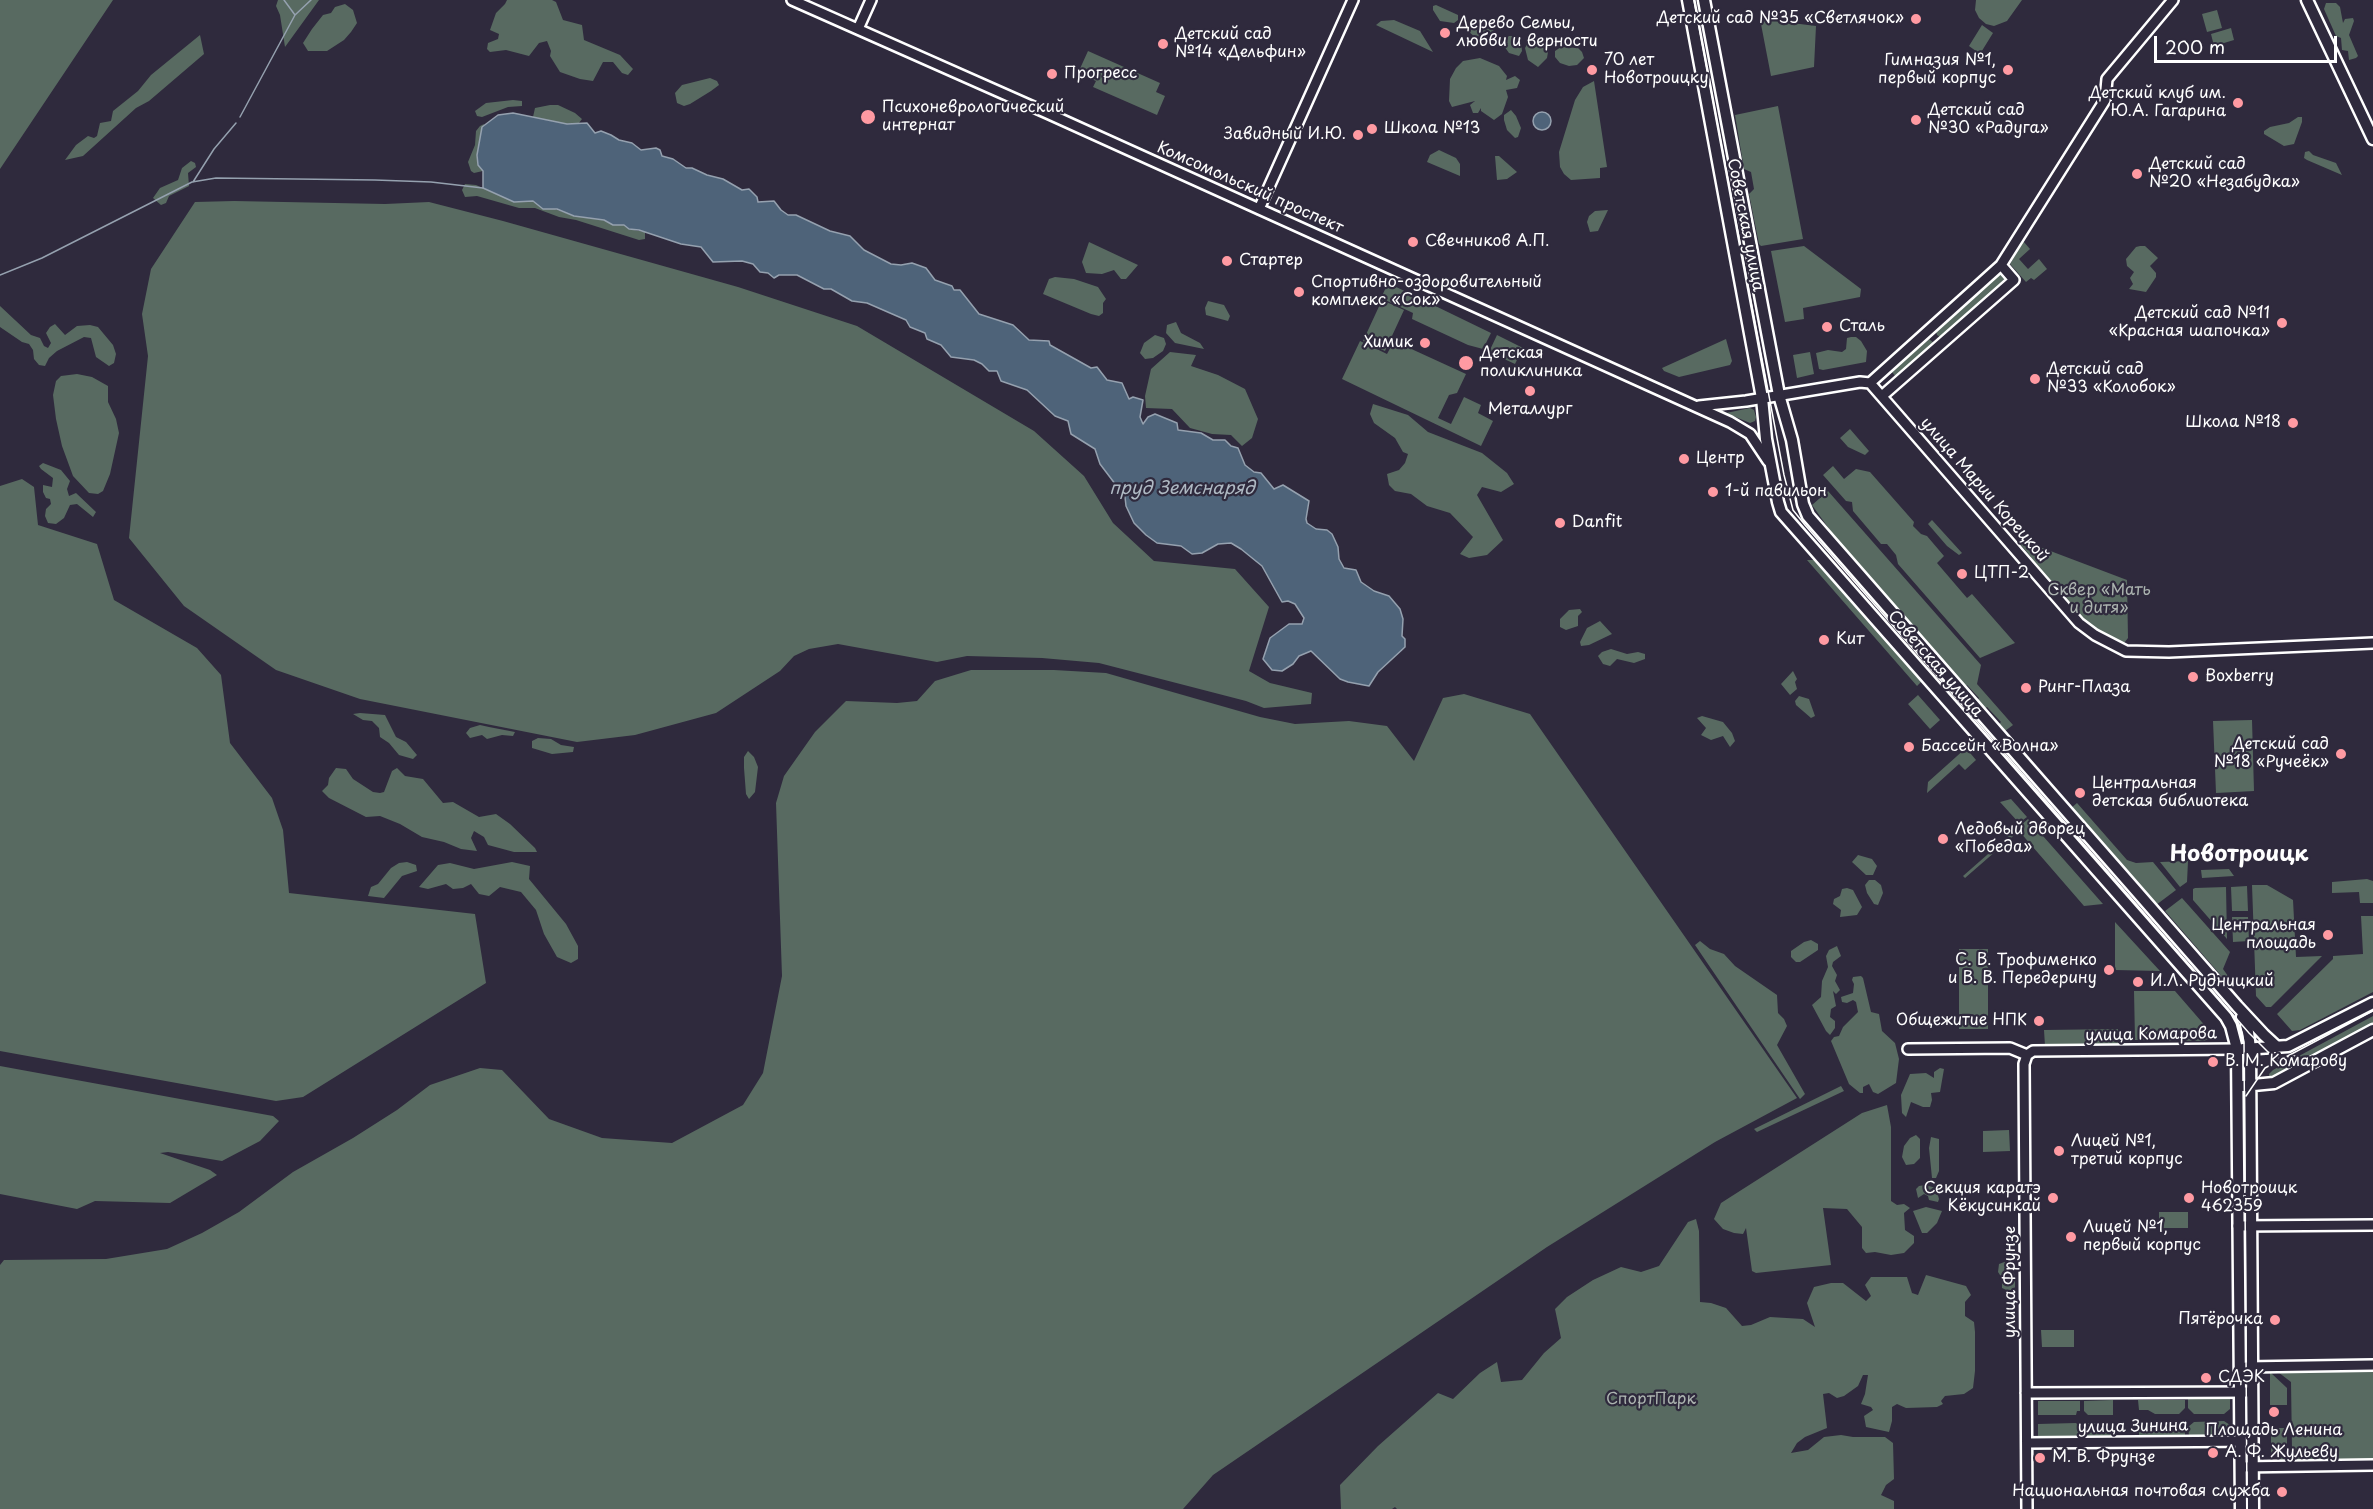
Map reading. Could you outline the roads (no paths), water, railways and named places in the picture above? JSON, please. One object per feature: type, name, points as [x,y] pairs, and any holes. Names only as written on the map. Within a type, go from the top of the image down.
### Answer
[{"type":"main road","name":"Советская улица","points":[[1688,0],[1762,398],[1771,466],[1778,502],[1788,521],[2226,1017],[2235,1037],[2237,1049],[2241,1509]]},
{"type":"main road","name":"Советская улица","points":[[1704,0],[1779,395],[1792,440],[1803,504],[1808,516],[2237,1006],[2283,1046]]},
{"type":"main road","points":[[2307,0],[2373,138]]},
{"type":"main road","name":"улица Комарова","points":[[2237,1049],[2283,1046],[2373,1003]]},
{"type":"main road","name":"Советская улица","points":[[2237,1006],[2246,1023],[2250,1048],[2253,1509]]},
{"type":"main road","points":[[2237,1086],[2274,1083],[2373,1030]]},
{"type":"street","name":"Комсомольский проспект","points":[[792,0],[1694,405],[1750,434],[1771,466]]},
{"type":"street","points":[[858,29],[871,0]]},
{"type":"street","points":[[1259,209],[1353,0]]},
{"type":"street","points":[[1779,395],[1860,382],[1870,383],[2001,265],[2105,100],[2107,79],[2173,0]]},
{"type":"street","points":[[1882,396],[2014,280],[2001,265]]},
{"type":"street","name":"улица Марии Корецкой","points":[[1870,383],[2079,623],[2112,644],[2126,651],[2140,652],[2373,643]]},
{"type":"street","name":"Комсомольский проспект","points":[[1694,405],[1707,406],[1779,395]]},
{"type":"street","points":[[1908,1049],[2010,1048],[2027,1055]]},
{"type":"street","name":"улица Комарова","points":[[2027,1055],[2033,1051],[2237,1049]]},
{"type":"street","name":"улица Фрунзе","points":[[2027,1055],[2024,1064],[2027,1509]]},
{"type":"street","points":[[2238,1226],[2373,1225]]},
{"type":"street","points":[[2240,1367],[2373,1365]]},
{"type":"street","name":"улица Зинина","points":[[2026,1393],[2252,1392]]},
{"type":"street","name":"улица Зинина","points":[[2027,1443],[2252,1441]]},
{"type":"street","points":[[2241,1467],[2373,1465]]},
{"type":"water","points":[[1538,112],[1546,112],[1551,117],[1549,128],[1538,130],[1533,125],[1533,117]]},
{"type":"water","name":"пруд Земснаряд","points":[[513,113],[567,124],[587,123],[595,133],[601,131],[619,140],[632,143],[641,150],[656,148],[660,150],[662,156],[673,159],[686,168],[723,179],[742,190],[749,189],[757,197],[758,202],[774,201],[788,215],[796,215],[830,231],[850,236],[864,250],[891,264],[912,263],[926,268],[935,280],[952,286],[954,290],[960,290],[979,314],[1013,325],[1029,340],[1049,341],[1050,345],[1091,368],[1097,367],[1107,380],[1122,383],[1129,399],[1133,397],[1143,400],[1140,417],[1143,424],[1148,417],[1155,414],[1177,423],[1178,430],[1201,433],[1213,440],[1225,440],[1231,446],[1238,448],[1245,465],[1254,472],[1261,473],[1274,489],[1283,485],[1309,501],[1307,523],[1316,529],[1327,530],[1332,534],[1344,568],[1356,570],[1361,582],[1374,591],[1389,596],[1400,609],[1405,647],[1378,672],[1369,686],[1340,679],[1311,651],[1299,656],[1293,664],[1282,671],[1272,670],[1263,659],[1270,638],[1289,624],[1302,624],[1304,618],[1295,604],[1288,601],[1282,602],[1262,566],[1231,543],[1218,544],[1202,553],[1192,554],[1181,546],[1157,543],[1146,535],[1134,523],[1126,506],[1125,497],[1100,464],[1095,449],[1071,434],[1068,421],[1055,416],[1027,390],[1001,381],[997,371],[989,371],[974,360],[951,357],[941,345],[927,339],[925,333],[910,327],[906,320],[867,303],[852,301],[831,289],[824,289],[797,275],[779,275],[774,278],[768,273],[760,272],[753,264],[742,261],[713,262],[701,247],[681,244],[639,230],[629,229],[624,225],[613,225],[604,220],[574,216],[557,209],[543,209],[533,201],[514,202],[483,188],[483,171],[478,165],[477,155],[482,127],[498,115]]},
{"type":"waterway","points":[[240,117],[295,15],[284,0]]},
{"type":"waterway","points":[[295,15],[311,0]]},
{"type":"waterway","points":[[193,182],[214,149],[236,123]]},
{"type":"waterway","points":[[0,275],[42,258],[192,182],[216,178],[375,180],[431,182],[483,188]]},
{"type":"tram line","points":[[1694,0],[1784,475],[1793,510],[2249,1033],[2268,1052],[2279,1058],[2295,1056]]},
{"type":"tram line","points":[[2246,1096],[2265,1068],[2373,1011]]},
{"type":"tram line","points":[[2240,1024],[2244,1042],[2247,1509]]},
{"type":"place","name":"Детский сад №35 «Светлячок»","points":[[1916,19]]},
{"type":"place","name":"Дерево Семьи, любви и верности","points":[[1445,33]]},
{"type":"place","name":"Детский сад №14 «Дельфин»","points":[[1163,44]]},
{"type":"place","name":"70 лет Новотроицку","points":[[1592,70]]},
{"type":"place","name":"Гимназия №1, первый корпус","points":[[2008,70]]},
{"type":"place","name":"Прогресс","points":[[1052,74]]},
{"type":"place","name":"Детский клуб им. Ю.А. Гагарина","points":[[2238,103]]},
{"type":"place","name":"Психоневрологический интернат","points":[[868,117]]},
{"type":"place","name":"Детский сад №30 «Радуга»","points":[[1916,120]]},
{"type":"place","name":"Школа №13","points":[[1372,129]]},
{"type":"place","name":"Завидный И.Ю.","points":[[1358,135]]},
{"type":"place","name":"Детский сад №20 «Незабудка»","points":[[2137,174]]},
{"type":"place","name":"Свечников А.П.","points":[[1413,242]]},
{"type":"place","name":"Стартер","points":[[1227,261]]},
{"type":"place","name":"Спортивно-оздоровительный комплекс «Сок»","points":[[1299,292]]},
{"type":"place","name":"Детский сад №11 «Красная шапочка»","points":[[2282,323]]},
{"type":"place","name":"Сталь","points":[[1827,327]]},
{"type":"place","name":"Химик","points":[[1425,343]]},
{"type":"place","name":"Детская поликлиника","points":[[1466,363]]},
{"type":"place","name":"Детский сад №33 «Колобок»","points":[[2035,379]]},
{"type":"place","name":"Металлург","points":[[1530,391]]},
{"type":"place","name":"Школа №18","points":[[2293,423]]},
{"type":"place","name":"Центр","points":[[1684,459]]},
{"type":"place","name":"1-й павильон","points":[[1713,492]]},
{"type":"place","name":"Danfit","points":[[1560,523]]},
{"type":"place","name":"ЦТП-2","points":[[1962,574]]},
{"type":"place","name":"Кит","points":[[1824,640]]},
{"type":"place","name":"Boxberry","points":[[2193,677]]},
{"type":"place","name":"Ринг-Плаза","points":[[2026,688]]},
{"type":"place","name":"Бассейн «Волна»","points":[[1909,747]]},
{"type":"place","name":"Детский сад №18 «Ручеёк»","points":[[2341,754]]},
{"type":"place","name":"Центральная детская библиотека","points":[[2080,793]]},
{"type":"place","name":"Ледовый дворец «Победа»","points":[[1943,839]]},
{"type":"place","name":"Центральная площадь","points":[[2328,935]]},
{"type":"place","name":"С. В. Трофименко и В. В. Передерину","points":[[2109,970]]},
{"type":"place","name":"И.Л. Рудницкий","points":[[2138,982]]},
{"type":"place","name":"Общежитие НПК","points":[[2039,1021]]},
{"type":"place","name":"В. М. Комарову","points":[[2213,1062]]},
{"type":"place","name":"Лицей №1, третий корпус","points":[[2059,1151]]},
{"type":"place","name":"Секция каратэ Кёкусинкай","points":[[2053,1198]]},
{"type":"place","name":"Новотроицк 462359","points":[[2189,1198]]},
{"type":"place","name":"Лицей №1, первый корпус","points":[[2071,1237]]},
{"type":"place","name":"Пятёрочка","points":[[2275,1320]]},
{"type":"place","name":"СДЭК","points":[[2206,1378]]},
{"type":"place","name":"Площадь Ленина","points":[[2274,1412]]},
{"type":"place","name":"А. Ф. Жульеву","points":[[2213,1453]]},
{"type":"place","name":"М. В. Фрунзе","points":[[2040,1458]]},
{"type":"place","name":"Национальная почтовая служба","points":[[2282,1492]]},
{"type":"district","name":"Новотроицк","points":[[2239,855]]},
{"type":"park label","name":"Сквер «Мать и дитя»","points":[[2099,600]]},
{"type":"park label","name":"СпортПарк","points":[[1651,1400]]}]
